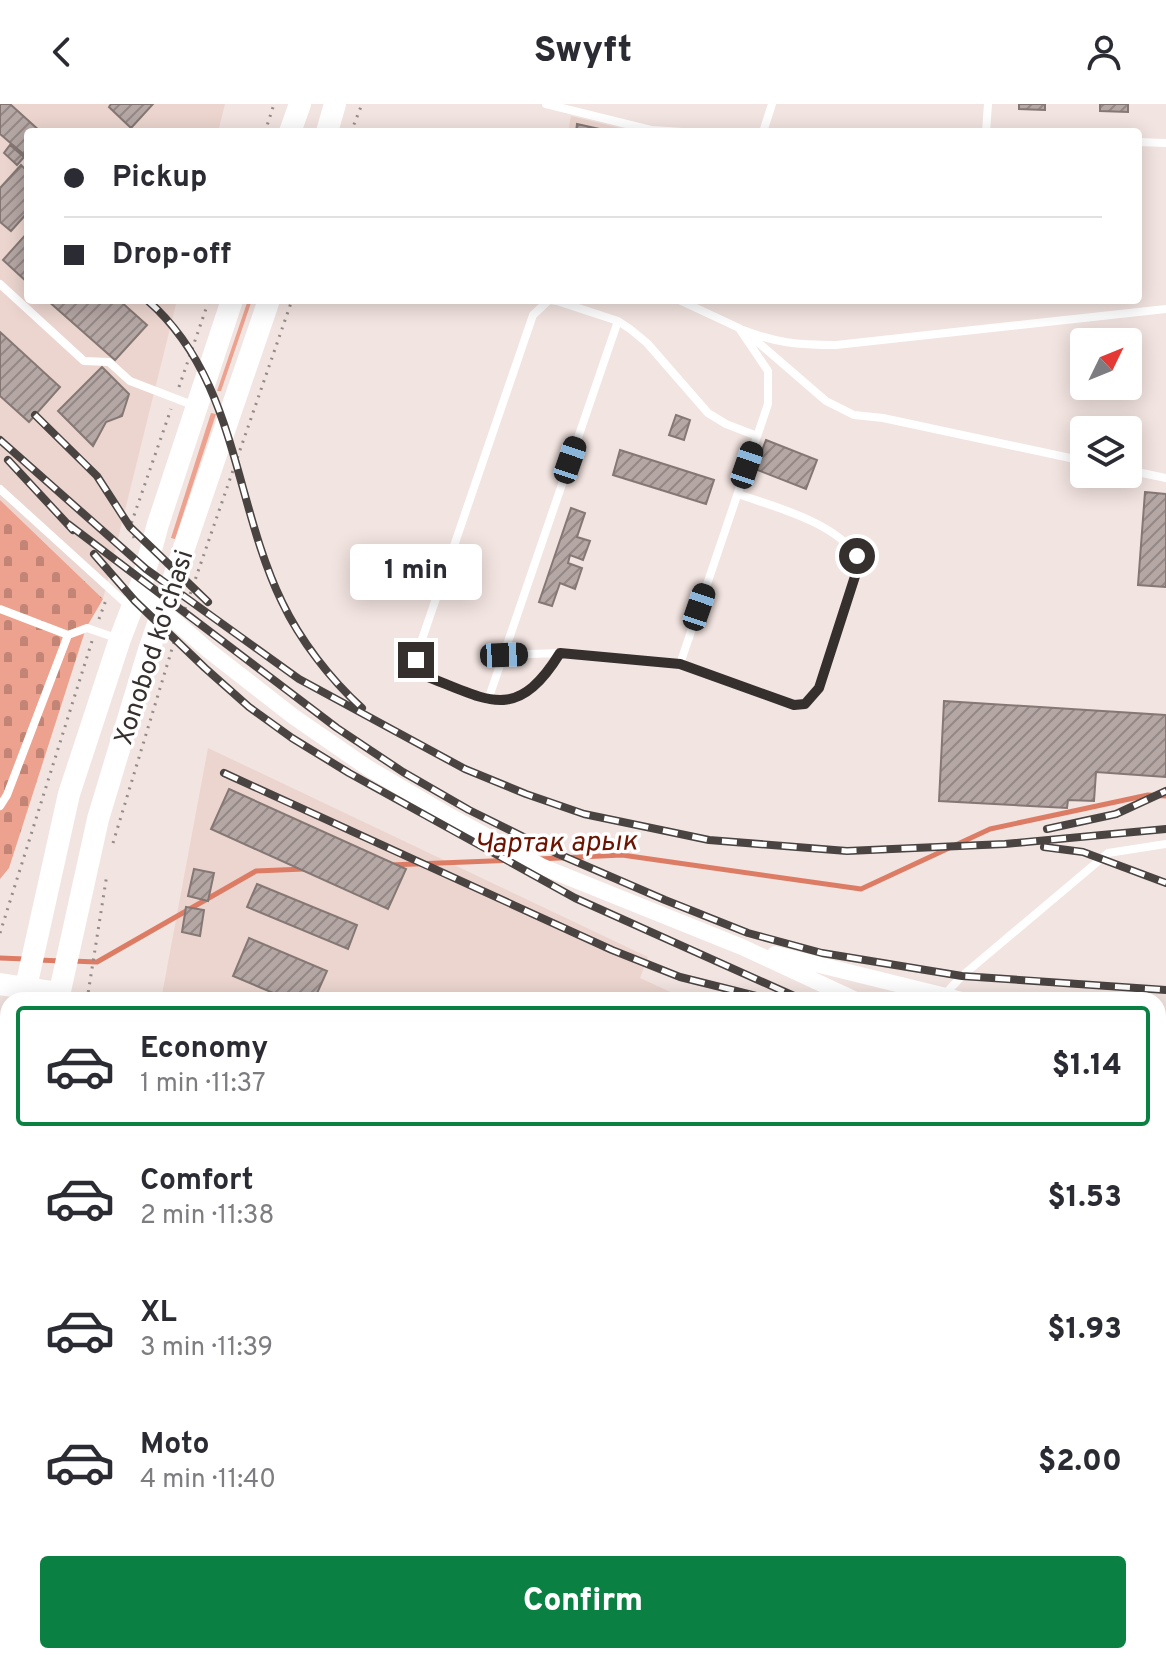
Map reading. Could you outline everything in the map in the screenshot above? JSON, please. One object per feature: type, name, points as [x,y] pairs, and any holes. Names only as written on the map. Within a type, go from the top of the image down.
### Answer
[{"type":"street","points":[[291,128],[300,104]]},
{"type":"street","points":[[331,128],[335,104]]},
{"type":"street","name":"Xonobod ko'chasi","points":[[26,992],[69,794],[135,600],[185,403],[230,304]]},
{"type":"street","name":"Xonobod ko'chasi","points":[[60,992],[98,819],[171,618],[268,304]]},
{"type":"street","points":[[135,600],[171,618],[294,717],[368,768],[433,806],[543,867],[742,947],[839,992]]},
{"type":"street","points":[[742,947],[931,992]]},
{"type":"street","points":[[0,984],[21,992]]},
{"type":"lane","points":[[546,104],[643,128]]},
{"type":"lane","points":[[986,128],[988,104]]},
{"type":"lane","points":[[764,128],[770,105]]},
{"type":"lane","points":[[1142,142],[1166,143]]},
{"type":"lane","points":[[0,284],[84,361],[109,362],[130,381],[185,403]]},
{"type":"lane","points":[[545,304],[533,315],[418,651],[416,669],[423,675],[488,700],[502,702],[531,690],[549,671],[560,653]]},
{"type":"lane","points":[[562,304],[618,321],[647,343],[708,413],[757,436]]},
{"type":"lane","points":[[688,304],[774,342],[801,345],[836,345],[1166,309]]},
{"type":"lane","points":[[488,700],[618,321]]},
{"type":"lane","points":[[680,664],[768,404],[768,371],[739,328]]},
{"type":"lane","points":[[739,328],[764,345],[826,401],[854,415],[883,418],[1070,458]]},
{"type":"lane","points":[[1142,473],[1166,478]]},
{"type":"lane","points":[[0,489],[113,593],[135,600]]},
{"type":"lane","points":[[504,655],[560,653],[680,664],[794,705],[805,704],[819,688],[858,567],[857,556],[851,547],[809,521],[738,494]]},
{"type":"lane","points":[[0,609],[68,635],[87,628],[120,639]]},
{"type":"lane","points":[[0,806],[7,795],[68,635]]},
{"type":"lane","points":[[947,992],[1108,853],[1166,844]]},
{"type":"path","points":[[266,128],[274,104]]},
{"type":"path","points":[[353,128],[362,104]]},
{"type":"path","points":[[138,548],[130,527],[185,403],[208,304]]},
{"type":"path","points":[[112,846],[171,618],[290,304]]},
{"type":"path","points":[[0,933],[105,600],[113,593]]},
{"type":"path","points":[[88,992],[107,870]]},
{"type":"shaded area","points":[[0,104],[225,104],[219,128],[24,128],[24,304],[176,304],[103,599],[0,500]]},
{"type":"shaded area","points":[[571,116],[620,128],[569,128]]},
{"type":"shaded area","points":[[208,748],[648,957],[640,978],[671,992],[162,992]]},
{"type":"green space","points":[[247,304],[251,304],[221,391],[217,391]]},
{"type":"green space","points":[[211,413],[216,414],[175,539],[171,538]]},
{"type":"green space","points":[[0,500],[103,599],[86,628],[9,868],[0,879]]},
{"type":"building","points":[[0,104],[10,104],[37,128],[24,128],[24,155],[0,134]]},
{"type":"building","points":[[111,104],[153,104],[131,128],[109,107]]},
{"type":"building","points":[[1019,104],[1045,104],[1045,110],[1019,109]]},
{"type":"building","points":[[1100,104],[1128,104],[1128,112],[1100,111]]},
{"type":"building","points":[[10,145],[24,157],[17,165],[4,153]]},
{"type":"building","points":[[21,165],[24,168],[24,216],[11,231],[0,222],[0,188]]},
{"type":"building","points":[[24,236],[24,279],[3,260]]},
{"type":"building","points":[[52,304],[123,304],[147,325],[115,360]]},
{"type":"building","points":[[0,332],[60,387],[29,422],[0,396]]},
{"type":"building","points":[[102,367],[129,394],[122,416],[106,422],[93,446],[58,411]]},
{"type":"building","points":[[676,415],[690,420],[684,440],[669,435]]},
{"type":"building","points":[[766,440],[817,460],[806,489],[755,469]]},
{"type":"building","points":[[620,450],[714,480],[706,504],[613,475]]},
{"type":"building","points":[[1145,492],[1166,494],[1166,587],[1138,585]]},
{"type":"building","points":[[571,508],[585,513],[577,537],[590,541],[583,560],[570,555],[568,563],[582,568],[575,589],[560,583],[552,606],[539,602]]},
{"type":"building","points":[[944,701],[1166,715],[1166,777],[1096,772],[1094,801],[1068,800],[1067,808],[939,801]]},
{"type":"building","points":[[229,789],[406,869],[388,909],[211,829]]},
{"type":"building","points":[[194,869],[214,873],[208,901],[188,896]]},
{"type":"building","points":[[257,884],[357,925],[348,949],[247,907]]},
{"type":"building","points":[[186,907],[204,910],[200,936],[182,932]]},
{"type":"building","points":[[249,938],[327,971],[318,992],[271,992],[233,976]]},
{"type":"waterway","name":"Чартак арык","points":[[538,859],[622,855],[861,889],[990,829],[1148,795],[1166,796]]},
{"type":"waterway","name":"Чартак арык","points":[[390,865],[516,860]]},
{"type":"waterway","name":"Чартак арык","points":[[71,961],[97,962],[256,871],[304,869]]},
{"type":"waterway","name":"Чартак арык","points":[[0,958],[25,959]]},
{"type":"waterway","name":"Чартак арык","points":[[39,960],[61,961]]},
{"type":"railway","points":[[151,304],[177,331],[199,366],[216,403],[266,563],[289,616],[317,658],[362,708]]},
{"type":"railway","points":[[35,415],[97,476],[130,527],[208,602]]},
{"type":"railway","points":[[0,440],[146,569],[299,679],[465,769],[584,814],[709,840],[847,851],[1005,844],[1166,829]]},
{"type":"railway","points":[[8,460],[73,530]]},
{"type":"railway","points":[[68,524],[337,728],[403,772],[469,810],[556,853],[665,900],[748,933],[822,953],[962,976],[1166,990]]},
{"type":"railway","points":[[94,554],[135,601],[205,668],[249,707],[292,738],[349,773],[575,898],[785,992]]},
{"type":"railway","points":[[224,773],[612,950],[680,977],[741,992]]},
{"type":"railway","points":[[1047,829],[1116,814],[1166,791]]},
{"type":"railway","points":[[1044,847],[1083,852],[1166,883]]},
{"type":"route","points":[[416,660],[416,669],[423,675],[488,700],[502,702],[531,690],[549,671],[560,653],[680,664],[794,705],[805,704],[819,688],[858,567],[857,556]]}]
